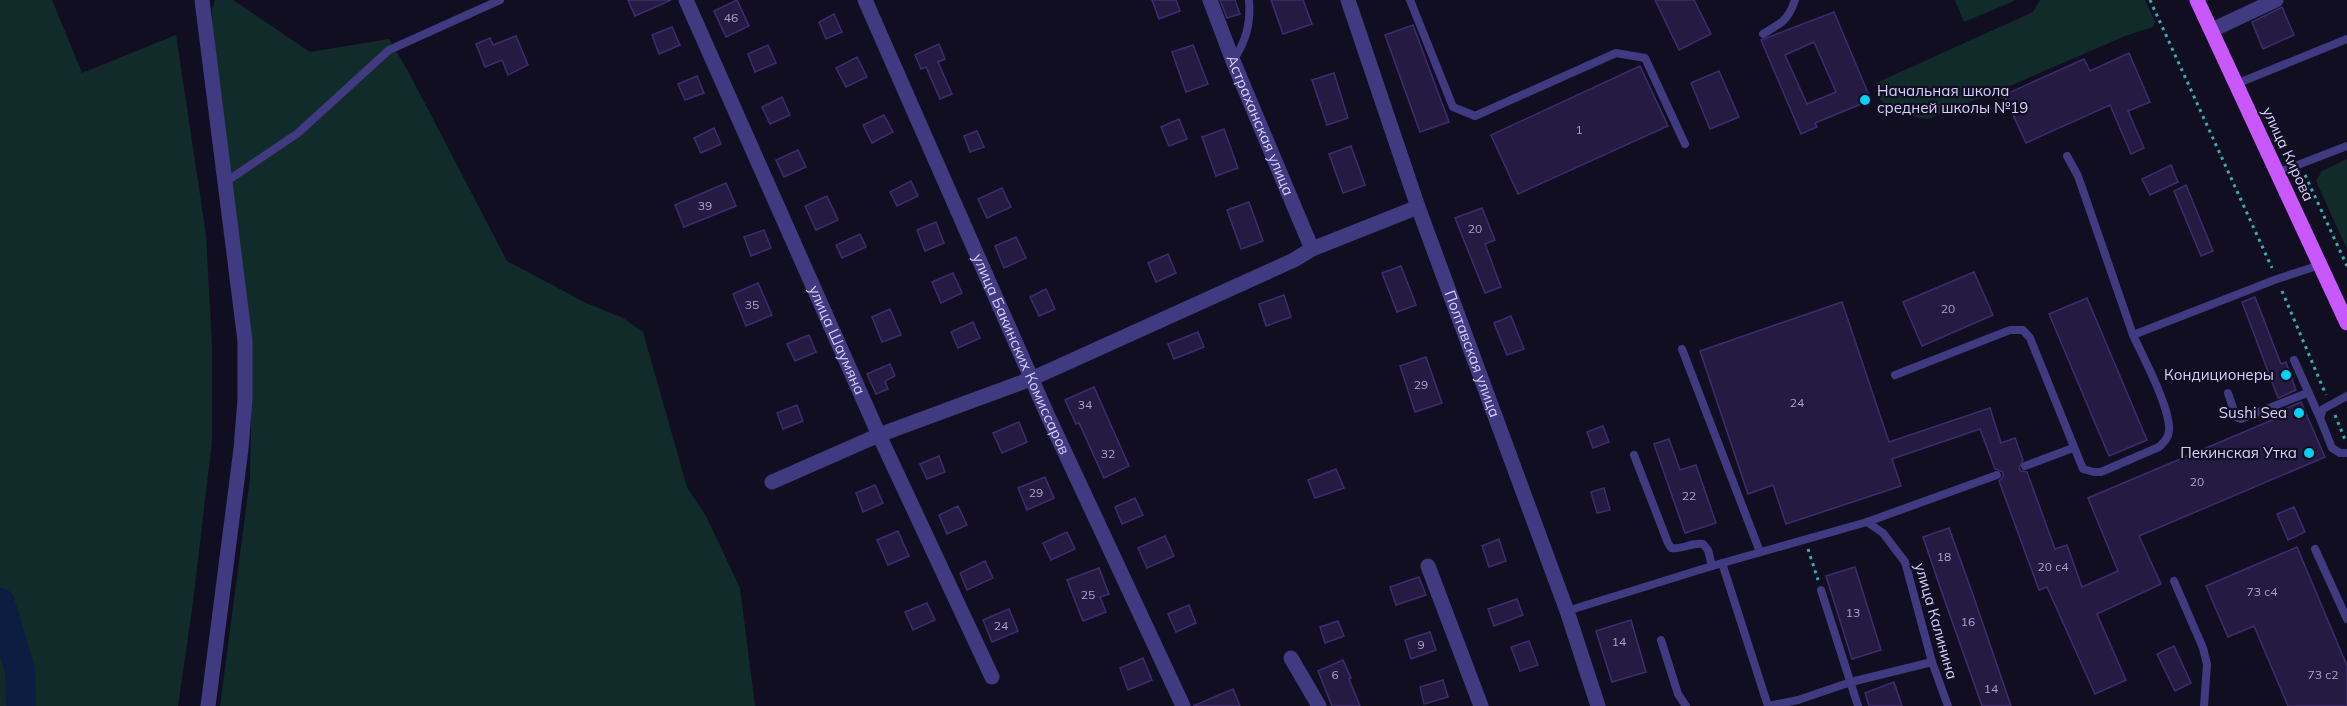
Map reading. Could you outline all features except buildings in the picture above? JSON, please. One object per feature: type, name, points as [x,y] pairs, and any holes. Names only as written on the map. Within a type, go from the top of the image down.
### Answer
[{"type":"main road","name":"улица Кирова","points":[[2197,0],[2347,323]]},
{"type":"street","points":[[202,0],[245,341],[245,399],[241,449],[208,706]]},
{"type":"street","name":"улица Шаумяна","points":[[686,0],[879,435],[992,677]]},
{"type":"street","name":"улица Бакинских Комиссаров","points":[[865,0],[1031,379],[1183,706]]},
{"type":"street","name":"Астраханская улица","points":[[1210,0],[1233,61],[1312,249]]},
{"type":"street","name":"Полтавская улица","points":[[1348,0],[1418,207],[1567,611],[1598,706]]},
{"type":"street","points":[[2212,30],[2277,0]]},
{"type":"street","points":[[772,482],[879,435],[1031,379],[1294,260],[1312,249],[1418,207]]},
{"type":"street","points":[[1428,566],[1482,706]]},
{"type":"street","points":[[1291,658],[1318,706]]},
{"type":"lane","points":[[224,183],[298,133],[389,50],[500,0]]},
{"type":"lane","points":[[1233,61],[1245,41],[1251,17],[1249,0]]},
{"type":"lane","points":[[1410,0],[1453,106],[1475,116],[1616,53],[1645,58],[1685,144]]},
{"type":"lane","points":[[1763,34],[1784,22],[1795,0]]},
{"type":"lane","points":[[2236,84],[2347,39]]},
{"type":"lane","points":[[2277,172],[2347,146]]},
{"type":"lane","points":[[1895,375],[2010,330],[2023,330],[2030,338],[2083,469],[2101,472],[2159,447],[2167,439],[2169,429],[2158,390],[2133,335],[2078,176],[2067,156]]},
{"type":"lane","points":[[2133,335],[2277,279],[2320,265]]},
{"type":"lane","points":[[1682,349],[1760,552]]},
{"type":"lane","points":[[2294,360],[2332,448],[2340,453],[2347,453]]},
{"type":"lane","points":[[2228,393],[2236,417],[2241,419],[2307,393]]},
{"type":"lane","points":[[2320,418],[2323,409],[2347,396]]},
{"type":"lane","points":[[2025,466],[2073,448]]},
{"type":"lane","points":[[1634,455],[1671,548],[1679,549],[1698,543],[1703,544],[1708,550],[1712,566]]},
{"type":"lane","points":[[1567,611],[1722,563],[1867,522],[1997,475]]},
{"type":"lane","name":"улица Калинина","points":[[1867,522],[1883,533],[1905,562],[1932,662],[1948,706]]},
{"type":"lane","points":[[2315,549],[2347,619]]},
{"type":"lane","points":[[1722,563],[1768,706],[1798,700],[1851,682],[1932,662]]},
{"type":"lane","points":[[2174,581],[2204,648],[2207,664],[2204,706]]},
{"type":"lane","points":[[1821,590],[1858,706]]},
{"type":"lane","points":[[1661,640],[1678,694],[1686,706]]},
{"type":"path","points":[[2150,0],[2277,279],[2347,444]]},
{"type":"path","points":[[2300,163],[2347,266]]},
{"type":"path","points":[[1805,540],[1821,590]]},
{"type":"green space","points":[[0,0],[52,0],[82,73],[176,35],[206,235],[212,346],[212,441],[178,706],[0,706]]},
{"type":"green space","points":[[215,0],[233,0],[310,52],[389,39],[507,261],[586,303],[623,318],[643,332],[687,487],[706,516],[740,588],[755,706],[220,706],[250,478],[252,366],[213,51],[212,9]]},
{"type":"green space","points":[[1955,0],[2014,0],[2014,1],[1964,22]]},
{"type":"green space","points":[[2040,0],[2145,0],[2155,22],[2153,27],[2125,36],[1927,119],[1900,113],[1880,100],[1876,83],[2033,12]]},
{"type":"green space","points":[[2347,159],[2347,249],[2316,181],[2322,171]]},
{"type":"waterway","points":[[0,603],[20,670],[21,706]]},
{"type":"place","name":"Начальная школа средней школы №19","points":[[1865,100]]},
{"type":"place","name":"Кондиционеры","points":[[2286,375]]},
{"type":"place","name":"Sushi Sea","points":[[2299,413]]},
{"type":"place","name":"Пекинская Утка","points":[[2309,453]]}]
